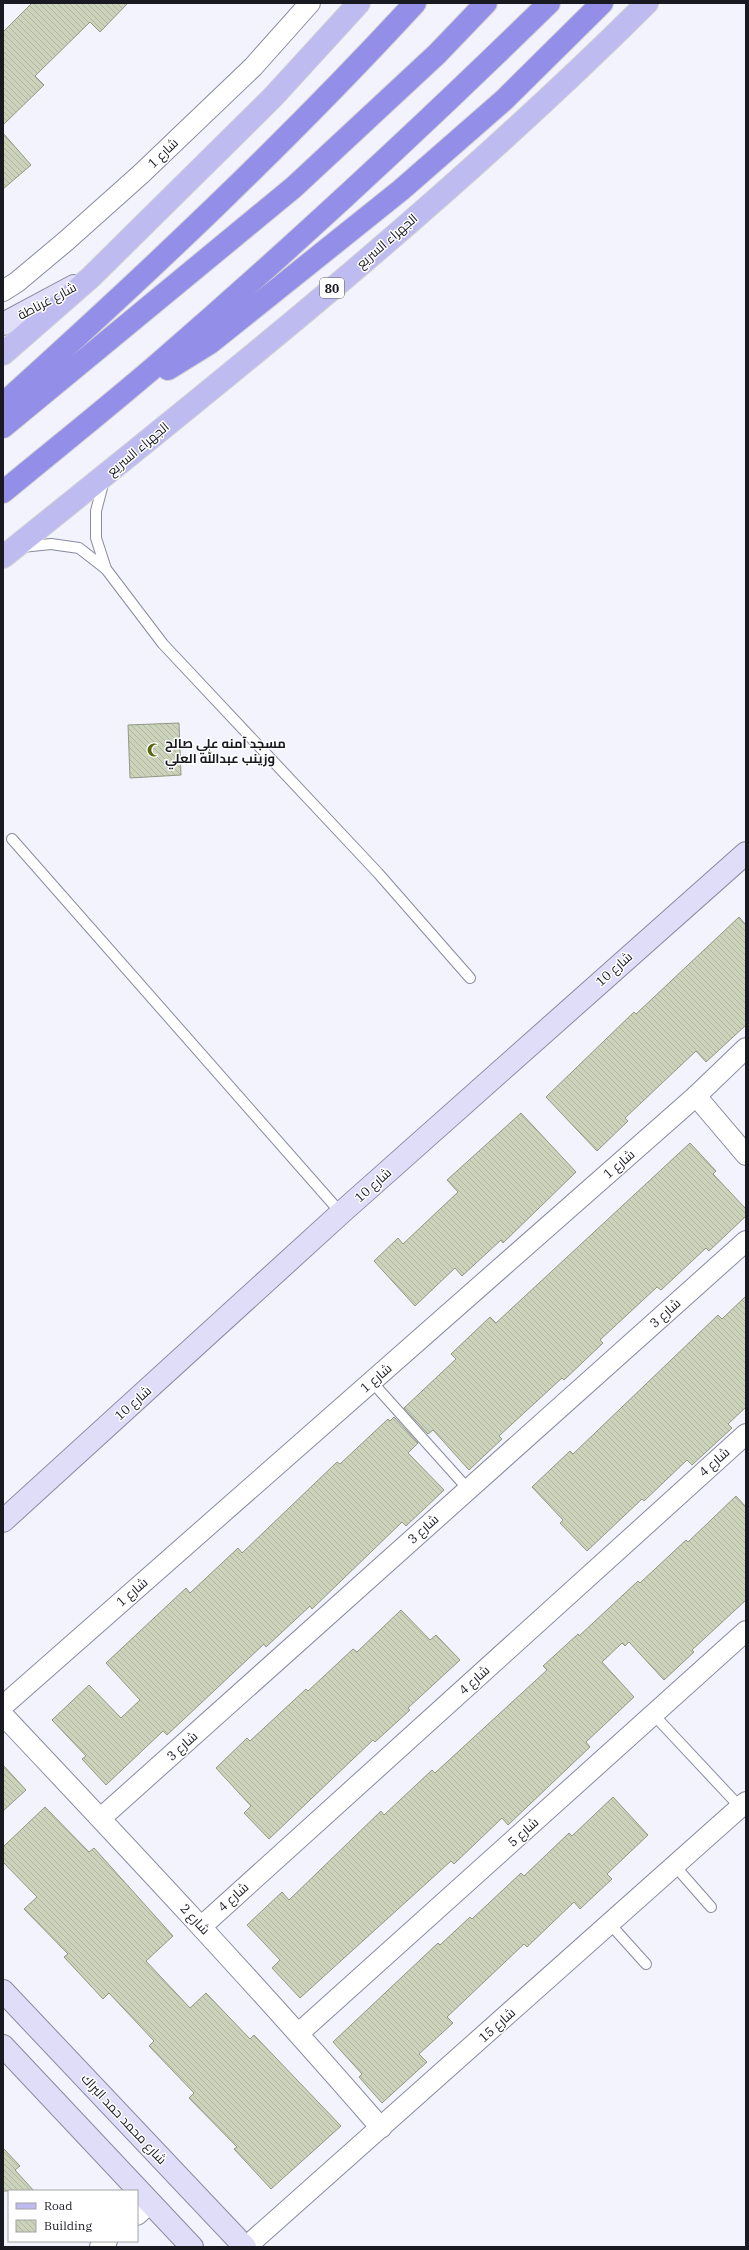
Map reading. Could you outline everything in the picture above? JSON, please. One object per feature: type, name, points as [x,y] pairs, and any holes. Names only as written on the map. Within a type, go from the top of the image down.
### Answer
[{"type":"highway","points":[[3,404],[122,297],[200,223],[351,73],[415,3]]},
{"type":"highway","points":[[3,427],[294,187],[431,59],[486,3]]},
{"type":"highway","points":[[3,492],[119,396],[244,288],[344,198],[549,3]]},
{"type":"highway","points":[[119,396],[210,344],[401,190],[504,100],[602,3]]},
{"type":"main road","points":[[3,354],[91,277],[273,97],[359,3]]},
{"type":"main road","name":"الجهراء السريع","points":[[9,553],[104,478],[255,353],[532,115],[647,3]]},
{"type":"street","name":"شارع 1","points":[[3,291],[17,282],[66,241],[141,174],[253,67],[310,3]]},
{"type":"street","name":"شارع غرناطة","points":[[3,324],[91,277]]},
{"type":"street","name":"شارع 10","points":[[3,1521],[341,1213],[744,859]]},
{"type":"street","name":"شارع 1","points":[[3,1706],[696,1096],[746,1048]]},
{"type":"street","points":[[696,1096],[746,1155]]},
{"type":"street","name":"شارع 3","points":[[101,1818],[746,1241]]},
{"type":"street","name":"شارع 4","points":[[202,1926],[746,1434]]},
{"type":"street","name":"شارع 5","points":[[299,2033],[746,1631]]},
{"type":"street","name":"شارع 2","points":[[3,1715],[202,1926],[299,2033],[381,2128]]},
{"type":"street","name":"شارع 15","points":[[245,2247],[381,2128],[743,1805]]},
{"type":"street","name":"شارع محمد حمد البراك","points":[[3,1991],[10,2008],[245,2247]]},
{"type":"street","points":[[3,2046],[128,2190]]},
{"type":"street","points":[[144,2209],[192,2247]]},
{"type":"lane","points":[[104,478],[96,511],[96,538],[106,569]]},
{"type":"lane","points":[[9,553],[51,544],[79,548],[106,569],[163,644],[372,868],[470,978]]},
{"type":"lane","points":[[12,839],[341,1213]]},
{"type":"lane","points":[[372,1382],[468,1489]]},
{"type":"lane","points":[[653,1714],[743,1805]]},
{"type":"lane","points":[[675,1866],[711,1907]]},
{"type":"lane","points":[[610,1924],[646,1964]]},
{"type":"building","points":[[32,3],[128,3],[100,32],[90,22],[35,76],[44,85],[3,125],[3,32]]},
{"type":"building","points":[[3,133],[31,165],[3,189]]},
{"type":"building","name":"مسجد آمنه علي صالح وزينب عبدالله العلي","points":[[179,723],[181,775],[130,778],[128,725]]},
{"type":"building","points":[[739,917],[746,925],[746,1025],[706,1062],[696,1051],[625,1118],[628,1121],[597,1151],[546,1097],[634,1012],[636,1014]]},
{"type":"building","points":[[521,1113],[576,1172],[503,1243],[501,1240],[462,1276],[455,1268],[415,1306],[374,1261],[398,1238],[403,1244],[458,1192],[447,1180]]},
{"type":"building","points":[[690,1143],[716,1171],[713,1174],[746,1209],[746,1216],[709,1251],[706,1248],[661,1290],[657,1287],[600,1340],[603,1343],[564,1380],[562,1378],[499,1436],[502,1439],[469,1470],[433,1430],[428,1434],[404,1408],[456,1359],[451,1354],[490,1317],[496,1323]]},
{"type":"building","points":[[746,1296],[746,1407],[728,1424],[732,1428],[692,1465],[687,1460],[644,1501],[642,1499],[587,1551],[560,1523],[563,1520],[532,1487],[570,1451],[573,1454],[718,1315],[722,1319]]},
{"type":"building","points":[[394,1417],[418,1443],[408,1453],[444,1490],[406,1526],[402,1522],[312,1609],[310,1606],[266,1647],[264,1644],[167,1735],[163,1731],[106,1785],[82,1759],[86,1756],[52,1720],[89,1685],[121,1718],[140,1700],[106,1663],[186,1588],[190,1593],[238,1548],[242,1553],[337,1462],[340,1464],[388,1419],[390,1421]]},
{"type":"building","points":[[736,1496],[746,1507],[746,1600],[692,1650],[694,1652],[664,1680],[629,1642],[625,1646],[622,1643],[602,1662],[634,1697],[586,1742],[590,1747],[508,1825],[502,1818],[454,1864],[451,1861],[300,1998],[272,1968],[280,1960],[247,1925],[282,1892],[289,1900],[381,1811],[384,1815],[432,1770],[435,1773],[547,1670],[543,1666],[578,1634],[579,1636],[638,1581],[640,1583],[686,1540],[688,1542]]},
{"type":"building","points":[[401,1610],[430,1640],[436,1635],[460,1660],[408,1708],[410,1710],[375,1742],[373,1740],[269,1839],[244,1813],[251,1806],[216,1768],[247,1738],[250,1741],[306,1689],[308,1691],[353,1649],[357,1652]]},
{"type":"building","points":[[3,1765],[26,1790],[3,1811]]},
{"type":"building","points":[[613,1797],[648,1835],[607,1874],[612,1879],[580,1909],[574,1902],[527,1947],[524,1944],[447,2017],[453,2023],[419,2054],[427,2062],[382,2103],[359,2077],[362,2074],[333,2042],[438,1943],[440,1945],[470,1917],[472,1919],[521,1873],[524,1876],[569,1833],[572,1836]]},
{"type":"building","points":[[45,1807],[89,1852],[94,1848],[173,1936],[146,1961],[190,2008],[206,1993],[250,2039],[254,2035],[341,2126],[271,2189],[234,2149],[237,2147],[189,2098],[194,2093],[149,2046],[154,2041],[109,1993],[103,1999],[64,1957],[68,1954],[24,1909],[37,1897],[3,1862],[3,1847]]},
{"type":"building","points":[[3,2148],[20,2166],[15,2170],[33,2190],[3,2191]]},
{"type":"place","name":"مسجد آمنه علي صالح وزينب عبدالله العلي","points":[[154,750]]}]
